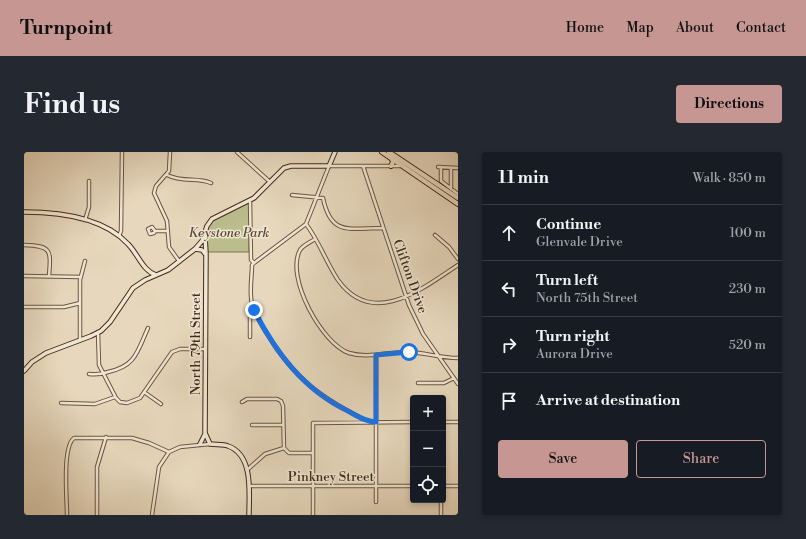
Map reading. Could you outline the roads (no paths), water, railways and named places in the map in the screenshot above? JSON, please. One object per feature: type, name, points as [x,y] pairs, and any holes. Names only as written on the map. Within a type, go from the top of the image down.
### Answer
[{"type":"main road","points":[[382,152],[458,198]]},
{"type":"main road","points":[[389,152],[404,165],[458,204]]},
{"type":"main road","points":[[391,166],[393,162],[392,158]]},
{"type":"street","points":[[119,236],[121,225],[122,152]]},
{"type":"street","points":[[170,152],[170,167],[167,175],[156,186],[154,193],[166,218],[169,247],[179,262]]},
{"type":"street","points":[[237,152],[270,182]]},
{"type":"street","points":[[335,152],[306,224],[252,265],[252,301],[254,310],[275,347],[306,383],[332,402],[369,422]]},
{"type":"street","points":[[25,369],[46,353],[98,332],[110,322],[130,291],[145,280],[168,270],[179,262],[201,243],[208,224],[214,217],[258,195],[282,169],[289,166],[404,165]]},
{"type":"street","name":"Clifton Drive","points":[[363,166],[406,298],[421,330],[438,357],[458,384]]},
{"type":"street","points":[[458,168],[440,167],[441,181],[458,194]]},
{"type":"street","points":[[451,168],[451,189]]},
{"type":"street","points":[[167,175],[179,180],[206,181],[211,183]]},
{"type":"street","points":[[85,221],[88,207],[89,181]]},
{"type":"street","points":[[292,195],[317,196],[323,198],[327,215],[339,226],[350,229],[383,228]]},
{"type":"street","points":[[250,200],[251,260],[254,263]]},
{"type":"street","points":[[24,212],[59,213],[108,229],[119,236],[133,249],[146,269],[156,275]]},
{"type":"street","points":[[306,224],[338,279],[353,294],[365,300],[392,302],[406,298],[458,265]]},
{"type":"street","points":[[155,231],[168,231]]},
{"type":"street","name":"North 79th Street","points":[[200,444],[205,433],[205,235]]},
{"type":"street","points":[[435,235],[446,244],[458,259]]},
{"type":"street","points":[[315,239],[300,249],[297,268],[298,282],[309,306],[326,336],[337,347],[354,354],[376,355],[409,352],[438,357],[458,358]]},
{"type":"street","points":[[24,245],[42,246],[47,249],[49,254],[49,276]]},
{"type":"street","points":[[195,249],[202,250],[206,255]]},
{"type":"street","points":[[80,340],[81,277],[85,261]]},
{"type":"street","points":[[145,280],[146,269]]},
{"type":"street","points":[[24,276],[81,277]]},
{"type":"street","points":[[24,307],[64,307],[80,303]]},
{"type":"street","points":[[250,338],[250,314],[254,310]]},
{"type":"street","points":[[89,374],[121,369],[131,363],[148,328]]},
{"type":"street","points":[[98,332],[99,362],[114,396],[120,402],[129,403],[138,399],[172,352],[180,349],[205,349]]},
{"type":"street","points":[[376,355],[376,502]]},
{"type":"street","points":[[418,383],[444,383],[454,378]]},
{"type":"street","points":[[144,392],[161,404]]},
{"type":"street","points":[[61,402],[95,404],[114,396]]},
{"type":"street","points":[[242,402],[247,399],[277,399],[281,401],[283,406],[284,448],[289,453],[312,453]]},
{"type":"street","points":[[313,515],[313,424],[316,422],[410,422]]},
{"type":"street","points":[[446,422],[458,422]]},
{"type":"street","points":[[252,425],[283,425]]},
{"type":"street","name":"North 79th Street","points":[[205,433],[210,444]]},
{"type":"street","points":[[67,515],[67,456],[70,441],[76,437],[138,439],[168,452]]},
{"type":"street","points":[[97,515],[97,467],[106,437]]},
{"type":"street","points":[[152,515],[159,467],[168,452],[180,447],[200,444],[227,446],[233,449],[241,457],[247,470],[249,486],[249,515]]},
{"type":"street","points":[[247,470],[265,454],[284,448]]},
{"type":"street","name":"Pinkney Street","points":[[249,486],[410,486]]},
{"type":"street","points":[[446,486],[458,486]]},
{"type":"street","points":[[441,503],[441,515]]},
{"type":"park label","name":"Keystone Park","points":[[229,232]]}]
